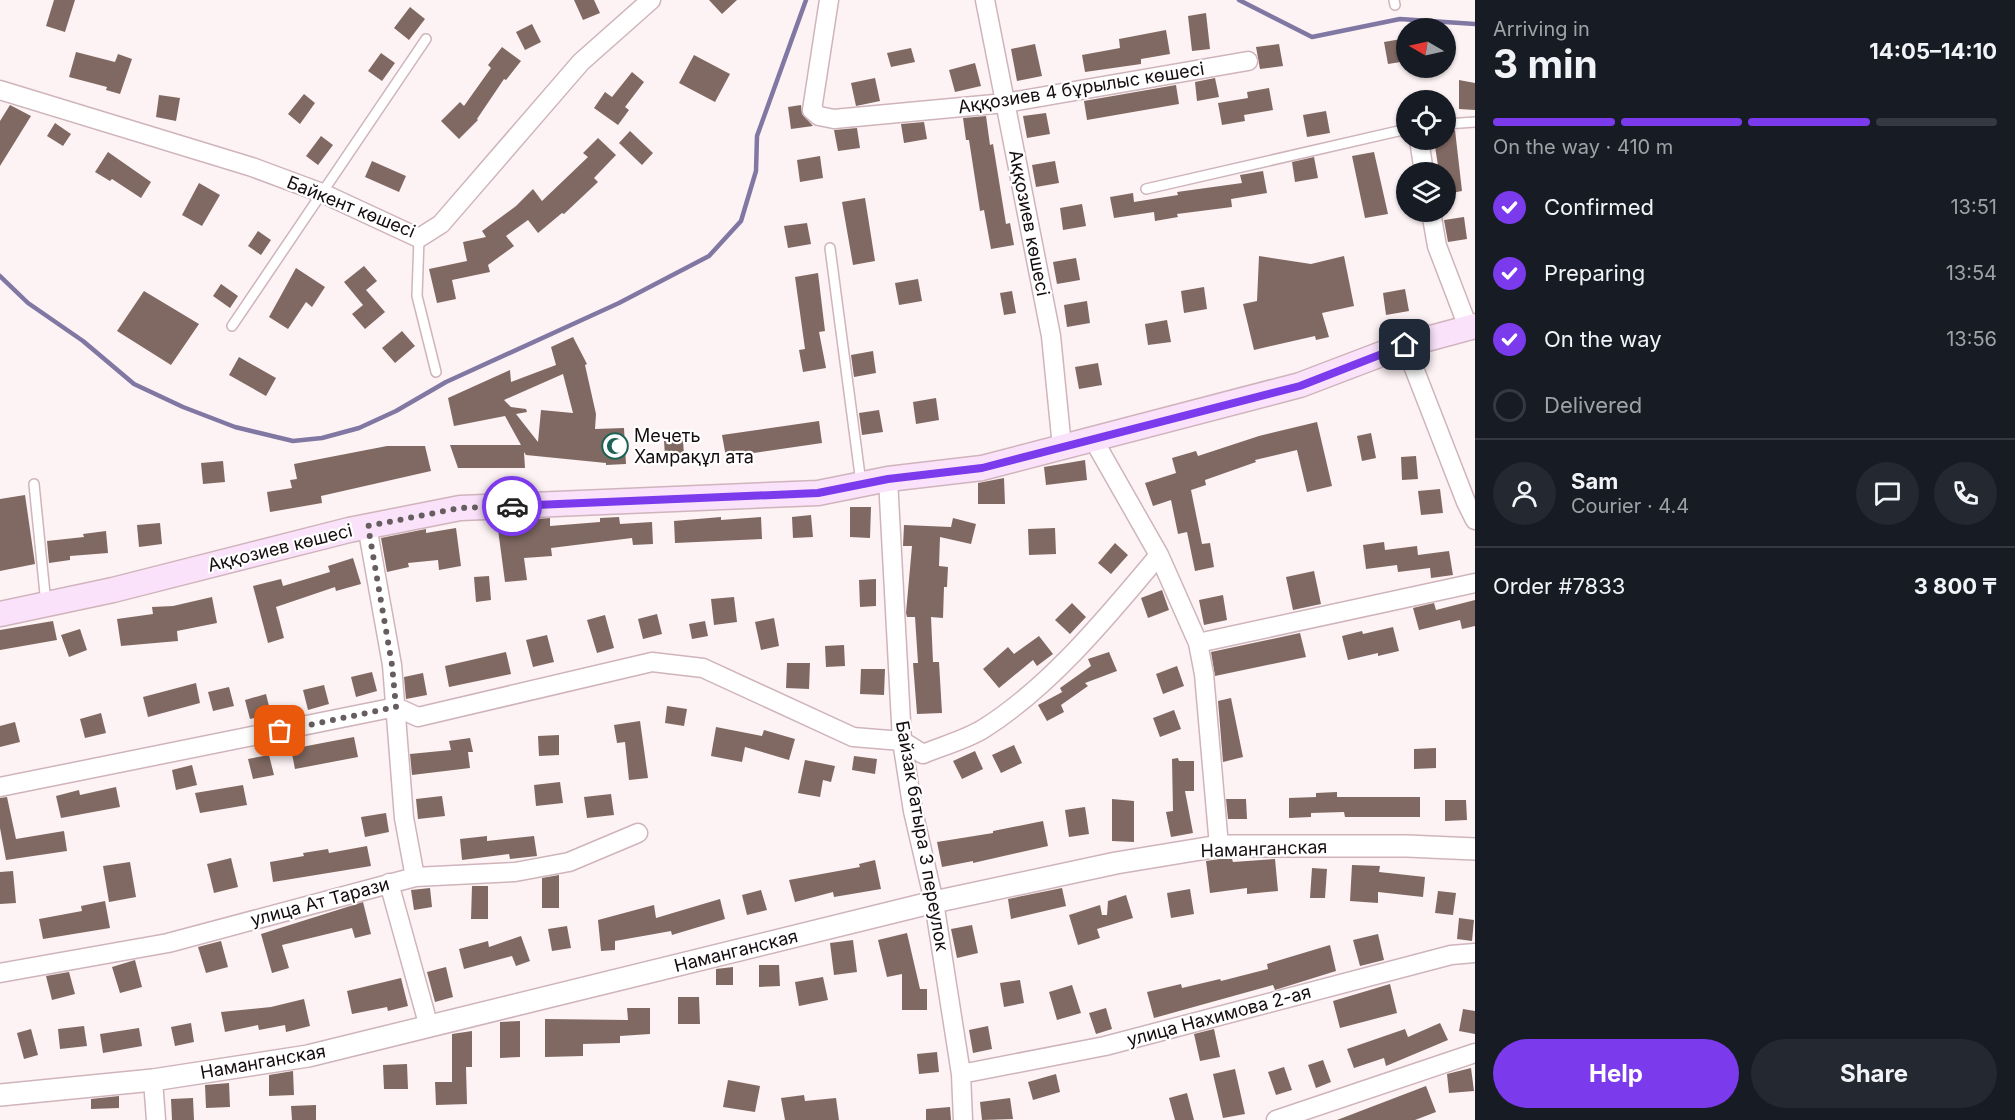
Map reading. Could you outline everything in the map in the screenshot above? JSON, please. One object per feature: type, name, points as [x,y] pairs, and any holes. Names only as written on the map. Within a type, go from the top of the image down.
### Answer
[{"type":"main road","name":"Аққозиев көшесі","points":[[0,614],[368,526],[460,508],[818,493],[888,479],[982,468],[1300,386],[1405,345],[1472,327]]},
{"type":"street","name":"Байкент көшесі","points":[[0,90],[252,168],[322,193],[419,238],[441,224],[581,62],[651,0]]},
{"type":"street","name":"Аққозиев 4 бұрылыс көшесі","points":[[828,0],[812,110],[819,116],[834,119],[1005,103],[1248,61]]},
{"type":"street","name":"Аққозиев көшесі","points":[[985,0],[1051,336],[1062,447]]},
{"type":"street","points":[[1433,222],[1437,246],[1472,327]]},
{"type":"street","points":[[1405,345],[1475,520]]},
{"type":"street","points":[[1093,439],[1159,555],[1198,643],[1204,674],[1219,846]]},
{"type":"street","name":"Байзак батыра 3 переулок","points":[[888,479],[902,741],[914,811],[934,902],[961,1074],[963,1120]]},
{"type":"street","points":[[368,526],[392,665],[405,818],[415,877]]},
{"type":"street","points":[[0,787],[396,707],[418,717],[652,662],[703,668],[853,737],[902,741],[923,754],[982,730],[1041,683],[1103,622],[1159,555]]},
{"type":"street","points":[[1198,643],[1474,586]]},
{"type":"street","name":"улица Ат Тарази","points":[[0,973],[168,943],[415,877],[515,872],[569,862],[638,833]]},
{"type":"street","name":"Наманганская","points":[[0,1095],[153,1080],[308,1056],[934,902],[1116,863],[1219,846],[1475,849]]},
{"type":"street","points":[[389,883],[429,1027]]},
{"type":"street","name":"улица Нахимова 2-ая","points":[[961,1074],[1105,1046],[1452,955],[1475,952]]},
{"type":"street","points":[[1276,1120],[1475,1053]]},
{"type":"street","points":[[153,1080],[156,1120]]},
{"type":"lane","points":[[232,326],[426,39]]},
{"type":"lane","points":[[1456,123],[1475,122]]},
{"type":"lane","points":[[1146,189],[1396,132]]},
{"type":"lane","points":[[419,238],[417,296],[436,372]]},
{"type":"lane","points":[[830,248],[861,485]]},
{"type":"lane","points":[[34,484],[46,604]]},
{"type":"building","points":[[54,0],[75,0],[65,32],[46,26]]},
{"type":"building","points":[[574,0],[594,0],[600,13],[583,20]]},
{"type":"building","points":[[709,0],[737,0],[722,14]]},
{"type":"building","points":[[410,7],[425,19],[409,40],[394,28]]},
{"type":"building","points":[[1206,13],[1210,49],[1192,51],[1188,16]]},
{"type":"building","points":[[532,24],[541,42],[525,50],[516,32]]},
{"type":"building","points":[[1166,30],[1170,54],[1141,59],[1141,64],[1085,72],[1082,55],[1120,48],[1119,39]]},
{"type":"building","points":[[1396,40],[1396,63],[1388,64],[1384,42]]},
{"type":"building","points":[[1035,44],[1042,76],[1017,81],[1011,49]]},
{"type":"building","points":[[1279,44],[1283,66],[1260,69],[1256,47]]},
{"type":"building","points":[[502,47],[521,61],[506,80],[504,79],[478,120],[459,139],[441,121],[460,102],[464,106],[491,68],[488,65]]},
{"type":"building","points":[[911,48],[915,62],[891,67],[887,53]]},
{"type":"building","points":[[76,52],[115,62],[118,54],[132,59],[120,94],[106,90],[107,87],[69,77]]},
{"type":"building","points":[[381,53],[395,63],[382,81],[368,71]]},
{"type":"building","points":[[694,55],[730,74],[715,102],[679,83]]},
{"type":"building","points":[[975,63],[981,86],[955,92],[949,70]]},
{"type":"building","points":[[632,72],[644,82],[625,107],[629,110],[618,125],[594,108],[605,92],[612,97]]},
{"type":"building","points":[[875,78],[880,101],[856,106],[851,83]]},
{"type":"building","points":[[1215,78],[1219,97],[1197,101],[1195,82]]},
{"type":"building","points":[[1459,80],[1475,83],[1475,110],[1459,109]]},
{"type":"building","points":[[1176,85],[1179,104],[1087,120],[1084,101]]},
{"type":"building","points":[[1269,88],[1273,110],[1244,115],[1245,121],[1222,125],[1218,103],[1248,98],[1247,92]]},
{"type":"building","points":[[304,94],[315,103],[300,124],[288,114]]},
{"type":"building","points":[[159,95],[180,98],[176,121],[156,117]]},
{"type":"building","points":[[10,105],[31,116],[0,166],[0,121]]},
{"type":"building","points":[[801,105],[802,114],[813,126],[791,129],[788,107]]},
{"type":"building","points":[[1326,111],[1330,133],[1307,137],[1303,115]]},
{"type":"building","points":[[1046,113],[1050,134],[1027,138],[1023,116]]},
{"type":"building","points":[[986,116],[1006,224],[1010,223],[1014,245],[991,249],[984,210],[980,211],[969,140],[966,140],[963,118]]},
{"type":"building","points":[[924,122],[927,139],[904,143],[901,124]]},
{"type":"building","points":[[55,123],[71,134],[63,146],[47,136]]},
{"type":"building","points":[[857,128],[860,148],[838,151],[834,130]]},
{"type":"building","points":[[630,131],[653,153],[642,165],[619,143]]},
{"type":"building","points":[[321,136],[333,145],[318,165],[306,156]]},
{"type":"building","points":[[598,138],[616,155],[594,178],[598,182],[564,214],[562,213],[538,233],[528,220],[506,236],[514,246],[488,265],[490,272],[452,280],[456,299],[437,303],[429,269],[467,261],[463,242],[486,237],[482,231],[516,206],[533,189],[542,201],[588,157],[583,153]]},
{"type":"building","points":[[1456,139],[1462,191],[1456,192],[1456,162],[1437,162],[1436,150],[1456,150]]},
{"type":"building","points":[[108,152],[151,182],[141,198],[112,179],[110,181],[95,172]]},
{"type":"building","points":[[1374,152],[1388,214],[1365,218],[1352,156]]},
{"type":"building","points":[[820,156],[823,178],[800,182],[797,160]]},
{"type":"building","points":[[1314,157],[1318,178],[1295,182],[1292,162]]},
{"type":"building","points":[[372,161],[406,176],[399,192],[365,177]]},
{"type":"building","points":[[1055,161],[1059,183],[1036,187],[1032,165]]},
{"type":"building","points":[[1263,171],[1267,193],[1231,199],[1232,207],[1177,214],[1178,217],[1155,221],[1154,212],[1114,218],[1110,197],[1133,193],[1134,202],[1178,195],[1177,192],[1242,183],[1240,175]]},
{"type":"building","points":[[199,183],[220,195],[202,226],[182,215]]},
{"type":"building","points":[[865,198],[875,261],[853,265],[842,202]]},
{"type":"building","points":[[1082,204],[1086,226],[1063,230],[1060,208]]},
{"type":"building","points":[[1464,217],[1467,239],[1448,242],[1444,222],[1456,222],[1456,218]]},
{"type":"building","points":[[807,223],[811,244],[788,248],[784,226]]},
{"type":"building","points":[[258,231],[271,240],[261,255],[248,246]]},
{"type":"building","points":[[1259,256],[1311,264],[1344,256],[1354,306],[1322,313],[1329,337],[1316,340],[1315,336],[1254,350],[1243,304],[1257,301]]},
{"type":"building","points":[[1076,258],[1080,280],[1057,284],[1053,262]]},
{"type":"building","points":[[364,266],[377,281],[366,290],[385,312],[365,329],[352,314],[363,305],[344,282]]},
{"type":"building","points":[[296,268],[325,287],[312,307],[306,302],[288,329],[269,317]]},
{"type":"building","points":[[818,273],[825,331],[819,332],[826,368],[803,372],[799,350],[805,349],[795,277]]},
{"type":"building","points":[[918,279],[922,301],[899,305],[895,283]]},
{"type":"building","points":[[221,284],[238,296],[230,308],[213,296]]},
{"type":"building","points":[[1204,287],[1207,309],[1184,313],[1181,291]]},
{"type":"building","points":[[1405,289],[1409,311],[1386,315],[1383,293]]},
{"type":"building","points":[[144,291],[199,324],[171,365],[117,331]]},
{"type":"building","points":[[1012,291],[1016,313],[1004,315],[1000,293]]},
{"type":"building","points":[[1087,301],[1090,323],[1067,327],[1064,305]]},
{"type":"building","points":[[1167,320],[1171,342],[1148,345],[1145,324]]},
{"type":"building","points":[[402,331],[415,346],[395,363],[382,348]]},
{"type":"building","points":[[573,337],[587,364],[585,365],[596,414],[595,429],[624,428],[626,464],[606,465],[606,463],[526,455],[524,452],[525,468],[458,468],[450,445],[521,445],[505,416],[454,426],[448,398],[510,370],[511,382],[556,365],[551,347]],"holes":[[[563,374],[573,413],[541,410],[538,442],[516,414],[527,412],[526,409],[511,407],[504,400]]]},
{"type":"building","points":[[873,351],[876,373],[854,377],[851,355]]},
{"type":"building","points":[[239,357],[276,378],[266,396],[229,375]]},
{"type":"building","points":[[1098,363],[1102,385],[1079,389],[1075,367]]},
{"type":"building","points":[[936,398],[939,420],[916,424],[913,402]]},
{"type":"building","points":[[879,410],[883,432],[862,435],[859,413]]},
{"type":"building","points":[[819,421],[822,443],[726,457],[722,435]]},
{"type":"building","points":[[1317,422],[1332,486],[1307,492],[1297,450],[1255,460],[1256,462],[1205,480],[1206,485],[1191,490],[1202,544],[1210,543],[1214,567],[1195,571],[1187,532],[1178,534],[1171,500],[1153,506],[1145,483],[1176,473],[1172,458],[1196,451],[1198,456],[1259,436]]},
{"type":"building","points":[[1371,433],[1376,458],[1362,461],[1357,436]]},
{"type":"building","points":[[683,439],[684,456],[665,457],[664,440]]},
{"type":"building","points":[[387,446],[425,446],[431,471],[321,496],[322,503],[270,512],[267,492],[292,488],[290,480],[297,479],[294,464]]},
{"type":"building","points":[[1416,456],[1418,479],[1402,480],[1401,457]]},
{"type":"building","points":[[1085,460],[1087,480],[1046,485],[1044,467]]},
{"type":"building","points":[[223,461],[225,482],[203,484],[201,463]]},
{"type":"building","points":[[1004,478],[1005,504],[978,504],[978,483]]},
{"type":"building","points":[[1440,489],[1443,513],[1421,515],[1418,491]]},
{"type":"building","points":[[25,495],[35,564],[0,571],[0,499]]},
{"type":"building","points":[[850,507],[871,507],[870,538],[850,537]]},
{"type":"building","points":[[811,515],[813,537],[793,538],[792,517]]},
{"type":"building","points":[[619,517],[620,524],[652,522],[653,544],[633,545],[632,538],[551,548],[552,556],[524,558],[527,580],[505,582],[497,522],[550,518],[550,526],[600,522],[600,518]]},
{"type":"building","points":[[721,517],[721,520],[761,517],[762,539],[675,543],[674,521]]},
{"type":"building","points":[[953,518],[976,524],[971,544],[940,537],[939,566],[948,567],[947,587],[944,587],[943,618],[931,617],[933,662],[939,662],[942,713],[917,714],[913,663],[918,663],[915,617],[907,617],[906,613],[912,546],[903,546],[904,525],[951,527]]},
{"type":"building","points":[[160,523],[162,544],[139,547],[137,525]]},
{"type":"building","points":[[456,528],[461,566],[439,570],[438,560],[408,563],[409,567],[387,572],[381,538],[426,529],[426,533]]},
{"type":"building","points":[[1055,528],[1056,554],[1029,555],[1028,529]]},
{"type":"building","points":[[106,531],[108,553],[70,556],[70,560],[49,563],[47,541],[84,537],[83,534]]},
{"type":"building","points":[[1384,542],[1385,550],[1417,546],[1418,555],[1449,551],[1453,575],[1431,578],[1430,568],[1398,572],[1397,565],[1366,569],[1363,545]]},
{"type":"building","points":[[1115,543],[1128,555],[1111,574],[1098,563]]},
{"type":"building","points":[[353,558],[361,584],[336,591],[335,587],[276,607],[284,638],[268,643],[253,586],[281,579],[283,586],[330,572],[328,566]]},
{"type":"building","points":[[1314,571],[1321,604],[1293,610],[1286,577]]},
{"type":"building","points":[[489,576],[491,600],[476,602],[474,577]]},
{"type":"building","points":[[876,579],[876,606],[860,607],[859,580]]},
{"type":"building","points":[[1162,590],[1169,610],[1148,618],[1141,598]]},
{"type":"building","points":[[1223,595],[1227,620],[1204,625],[1199,600]]},
{"type":"building","points":[[212,597],[217,623],[177,631],[178,641],[121,646],[117,619],[153,614],[152,607],[173,606]]},
{"type":"building","points":[[734,597],[737,622],[714,625],[711,599]]},
{"type":"building","points":[[1475,600],[1475,626],[1462,629],[1460,620],[1419,630],[1413,608],[1434,603],[1436,610]]},
{"type":"building","points":[[1072,603],[1086,617],[1070,634],[1055,620]]},
{"type":"building","points":[[657,614],[662,634],[643,639],[638,619]]},
{"type":"building","points":[[605,615],[614,648],[597,653],[587,620]]},
{"type":"building","points":[[774,618],[779,646],[761,650],[755,622]]},
{"type":"building","points":[[53,621],[57,640],[0,650],[0,630]]},
{"type":"building","points":[[705,621],[708,636],[692,639],[689,624]]},
{"type":"building","points":[[1393,627],[1399,651],[1348,660],[1342,636]]},
{"type":"building","points":[[80,629],[87,650],[69,657],[61,635]]},
{"type":"building","points":[[1300,633],[1306,657],[1215,676],[1211,652]]},
{"type":"building","points":[[547,635],[554,662],[533,667],[526,640]]},
{"type":"building","points":[[1039,636],[1053,654],[1037,666],[1033,660],[999,688],[983,669],[1008,647],[1014,654]]},
{"type":"building","points":[[844,645],[845,666],[826,667],[825,646]]},
{"type":"building","points":[[506,652],[511,674],[449,687],[445,666]]},
{"type":"building","points":[[1109,652],[1117,671],[1085,683],[1088,686],[1061,705],[1064,712],[1047,721],[1038,705],[1066,690],[1062,692],[1060,688],[1091,666],[1088,659]]},
{"type":"building","points":[[787,663],[810,663],[809,689],[786,688]]},
{"type":"building","points":[[1177,666],[1184,686],[1163,694],[1156,674]]},
{"type":"building","points":[[861,669],[885,669],[884,695],[860,694]]},
{"type":"building","points":[[372,672],[377,691],[356,697],[351,677]]},
{"type":"building","points":[[423,673],[427,695],[406,699],[404,677]]},
{"type":"building","points":[[196,683],[200,703],[148,717],[143,697]]},
{"type":"building","points":[[324,685],[329,704],[308,710],[303,690]]},
{"type":"building","points":[[229,687],[234,706],[213,711],[208,692]]},
{"type":"building","points":[[266,694],[271,714],[250,719],[245,700]]},
{"type":"building","points":[[1231,698],[1243,757],[1223,762],[1218,701]]},
{"type":"building","points":[[667,706],[687,709],[684,726],[665,723]]},
{"type":"building","points":[[1174,710],[1181,729],[1160,737],[1153,718]]},
{"type":"building","points":[[101,713],[106,733],[85,738],[80,719]]},
{"type":"building","points":[[640,721],[648,778],[629,780],[625,742],[617,743],[614,725]]},
{"type":"building","points":[[15,722],[20,742],[0,747],[0,726]]},
{"type":"building","points":[[716,727],[762,736],[764,730],[795,739],[789,760],[745,747],[742,762],[711,756]]},
{"type":"building","points":[[559,735],[559,755],[539,756],[538,736]]},
{"type":"building","points":[[354,737],[358,757],[295,769],[291,749]]},
{"type":"building","points":[[470,738],[473,752],[468,752],[470,768],[412,775],[410,754],[451,750],[449,741]]},
{"type":"building","points":[[1014,745],[1022,763],[1001,773],[992,755]]},
{"type":"building","points":[[1436,748],[1436,768],[1414,769],[1414,749]]},
{"type":"building","points":[[975,751],[983,769],[962,779],[953,761]]},
{"type":"building","points":[[269,755],[274,775],[253,779],[248,759]]},
{"type":"building","points":[[854,756],[877,759],[875,774],[852,770]]},
{"type":"building","points":[[1178,758],[1179,761],[1194,761],[1194,791],[1185,791],[1193,833],[1171,837],[1166,812],[1173,811],[1172,759]]},
{"type":"building","points":[[805,760],[835,766],[831,782],[823,780],[820,797],[798,793]]},
{"type":"building","points":[[192,765],[197,785],[176,790],[172,770]]},
{"type":"building","points":[[560,782],[563,803],[536,806],[534,785]]},
{"type":"building","points":[[243,785],[247,805],[200,813],[195,793]]},
{"type":"building","points":[[116,787],[120,807],[61,818],[56,796],[79,790],[80,795]]},
{"type":"building","points":[[1337,792],[1337,797],[1420,797],[1420,817],[1345,817],[1344,812],[1311,813],[1311,817],[1289,818],[1289,798],[1316,797],[1316,793]]},
{"type":"building","points":[[611,794],[614,815],[587,818],[584,797]]},
{"type":"building","points":[[442,796],[445,816],[418,819],[416,799]]},
{"type":"building","points":[[7,797],[16,839],[64,831],[67,851],[6,860],[0,828],[0,798]]},
{"type":"building","points":[[1112,799],[1134,801],[1134,842],[1112,841]]},
{"type":"building","points":[[1226,799],[1246,799],[1247,819],[1228,819]]},
{"type":"building","points":[[1445,800],[1466,800],[1467,820],[1445,821]]},
{"type":"building","points":[[1085,807],[1089,834],[1069,837],[1065,810]]},
{"type":"building","points":[[386,813],[389,832],[365,837],[361,817]]},
{"type":"building","points":[[1043,821],[1048,846],[973,863],[973,861],[942,867],[937,842],[993,833],[993,831]]},
{"type":"building","points":[[487,836],[487,841],[534,836],[537,856],[510,859],[509,854],[462,860],[460,839]]},
{"type":"building","points":[[367,846],[371,866],[273,882],[270,862],[304,856],[303,853],[328,849],[329,853]]},
{"type":"building","points":[[231,858],[238,887],[214,893],[207,864]]},
{"type":"building","points":[[1232,859],[1233,862],[1275,859],[1278,891],[1247,894],[1247,888],[1210,893],[1206,861]]},
{"type":"building","points":[[875,860],[881,889],[834,897],[833,892],[795,902],[789,880],[860,867],[859,864]]},
{"type":"building","points":[[130,862],[136,897],[109,902],[103,866]]},
{"type":"building","points":[[1352,865],[1380,866],[1379,872],[1425,877],[1423,897],[1378,892],[1378,903],[1350,901]]},
{"type":"building","points":[[1312,868],[1327,869],[1325,898],[1310,898]]},
{"type":"building","points":[[13,871],[16,903],[0,904],[0,872]]},
{"type":"building","points":[[559,875],[559,908],[542,908],[542,878]]},
{"type":"building","points":[[472,886],[488,886],[488,919],[471,919]]},
{"type":"building","points":[[430,888],[432,907],[414,910],[411,890]]},
{"type":"building","points":[[1062,888],[1066,906],[1011,919],[1008,899]]},
{"type":"building","points":[[1190,889],[1194,914],[1171,918],[1167,893]]},
{"type":"building","points":[[761,890],[767,910],[747,915],[742,895]]},
{"type":"building","points":[[1438,891],[1456,893],[1453,915],[1435,913]]},
{"type":"building","points":[[1126,895],[1133,918],[1097,929],[1100,938],[1078,945],[1069,915],[1100,905],[1102,915],[1107,915],[1108,901]]},
{"type":"building","points":[[720,899],[725,919],[672,935],[671,931],[615,941],[615,950],[601,951],[598,920],[654,905],[656,918]]},
{"type":"building","points":[[105,901],[110,928],[43,939],[39,919],[82,911],[81,906]]},
{"type":"building","points":[[363,902],[371,934],[355,938],[352,928],[282,945],[289,968],[272,973],[261,934]]},
{"type":"building","points":[[1459,918],[1474,920],[1472,941],[1457,939]]},
{"type":"building","points":[[972,925],[978,953],[957,958],[951,929]]},
{"type":"building","points":[[567,926],[571,948],[552,951],[548,929]]},
{"type":"building","points":[[907,933],[920,989],[927,989],[927,1010],[902,1010],[902,974],[887,977],[878,940]]},
{"type":"building","points":[[1378,934],[1384,960],[1360,966],[1353,940]]},
{"type":"building","points":[[521,936],[530,961],[516,966],[512,956],[464,969],[459,949],[488,941],[489,947]]},
{"type":"building","points":[[853,940],[857,972],[834,975],[830,943]]},
{"type":"building","points":[[221,941],[228,967],[206,973],[198,947]]},
{"type":"building","points":[[1330,945],[1336,971],[1275,990],[1273,985],[1154,1018],[1147,992],[1181,984],[1182,988],[1220,979],[1221,981],[1268,969],[1267,964]]},
{"type":"building","points":[[135,960],[142,987],[120,993],[112,967]]},
{"type":"building","points":[[759,965],[779,965],[780,986],[759,987]]},
{"type":"building","points":[[446,967],[453,997],[435,1002],[427,972]]},
{"type":"building","points":[[733,967],[733,985],[716,985],[716,969]]},
{"type":"building","points":[[69,972],[75,994],[52,1000],[46,976]]},
{"type":"building","points":[[823,977],[828,1000],[799,1006],[795,982]]},
{"type":"building","points":[[401,978],[408,1006],[388,1011],[387,1007],[352,1014],[347,991]]},
{"type":"building","points":[[1020,980],[1024,1003],[1004,1007],[1000,983]]},
{"type":"building","points":[[1390,984],[1397,1013],[1340,1028],[1333,1001]]},
{"type":"building","points":[[1072,985],[1081,1013],[1057,1020],[1049,992]]},
{"type":"building","points":[[678,997],[699,997],[700,1024],[678,1024]]},
{"type":"building","points":[[304,999],[310,1026],[286,1032],[285,1025],[259,1030],[258,1025],[225,1032],[221,1012],[271,1007]]},
{"type":"building","points":[[627,1008],[650,1008],[650,1034],[620,1036],[620,1043],[583,1044],[583,1056],[545,1057],[545,1019],[628,1020]]},
{"type":"building","points":[[1106,1008],[1112,1029],[1096,1034],[1089,1013]]},
{"type":"building","points":[[1463,1009],[1475,1011],[1475,1034],[1459,1031]]},
{"type":"building","points":[[520,1021],[520,1057],[500,1058],[500,1022]]},
{"type":"building","points":[[191,1023],[194,1042],[175,1046],[171,1027]]},
{"type":"building","points":[[1440,1023],[1448,1040],[1386,1066],[1384,1058],[1354,1068],[1347,1049],[1405,1029],[1408,1037]]},
{"type":"building","points":[[84,1026],[87,1046],[60,1049],[58,1029]]},
{"type":"building","points":[[988,1026],[992,1049],[973,1053],[969,1030]]},
{"type":"building","points":[[139,1028],[142,1046],[103,1053],[100,1034]]},
{"type":"building","points":[[31,1029],[38,1055],[24,1059],[17,1033]]},
{"type":"building","points":[[1214,1029],[1220,1057],[1200,1061],[1194,1034]]},
{"type":"building","points":[[472,1031],[472,1067],[466,1067],[467,1104],[436,1105],[435,1082],[452,1082],[452,1034]]},
{"type":"building","points":[[937,1052],[939,1072],[919,1074],[917,1054]]},
{"type":"building","points":[[1323,1060],[1331,1082],[1316,1088],[1308,1065]]},
{"type":"building","points":[[407,1064],[408,1089],[384,1089],[383,1065]]},
{"type":"building","points":[[1284,1067],[1292,1090],[1276,1095],[1268,1072]]},
{"type":"building","points":[[1471,1068],[1474,1091],[1449,1093],[1447,1074]]},
{"type":"building","points":[[1235,1069],[1245,1114],[1223,1118],[1213,1074]]},
{"type":"building","points":[[293,1071],[294,1095],[269,1096],[269,1075]]},
{"type":"building","points":[[1056,1074],[1060,1092],[1033,1100],[1028,1082]]},
{"type":"building","points":[[728,1080],[760,1086],[755,1112],[723,1107]]},
{"type":"building","points":[[229,1083],[230,1107],[206,1108],[205,1085]]},
{"type":"building","points":[[1426,1086],[1436,1112],[1415,1120],[1337,1120]]},
{"type":"building","points":[[1187,1093],[1194,1120],[1175,1120],[1169,1098]]},
{"type":"building","points":[[804,1095],[805,1101],[836,1098],[839,1120],[785,1120],[781,1098]]},
{"type":"building","points":[[119,1096],[119,1108],[91,1109],[91,1099]]},
{"type":"building","points":[[193,1098],[194,1120],[172,1120],[171,1099]]},
{"type":"building","points":[[1010,1098],[1013,1119],[982,1120],[980,1102]]},
{"type":"building","points":[[316,1105],[316,1120],[292,1120],[291,1106]]},
{"type":"building","points":[[950,1107],[951,1120],[926,1120],[926,1109]]},
{"type":"waterway","points":[[0,276],[28,303],[83,341],[134,384],[183,407],[235,427],[293,441],[322,438],[359,428],[396,411],[446,382],[619,303],[709,256],[741,221],[756,171],[757,136],[806,0]]},
{"type":"waterway","points":[[1239,0],[1312,37],[1400,19],[1475,24]]},
{"type":"way so far","points":[[280,731],[396,707],[392,665],[368,526],[460,508],[512,506]]},
{"type":"place","name":"Мечеть Хамрақұл ата","points":[[615,446]]},
{"type":"route","points":[[512,506],[818,493],[888,479],[982,468],[1300,386],[1405,345]]}]
